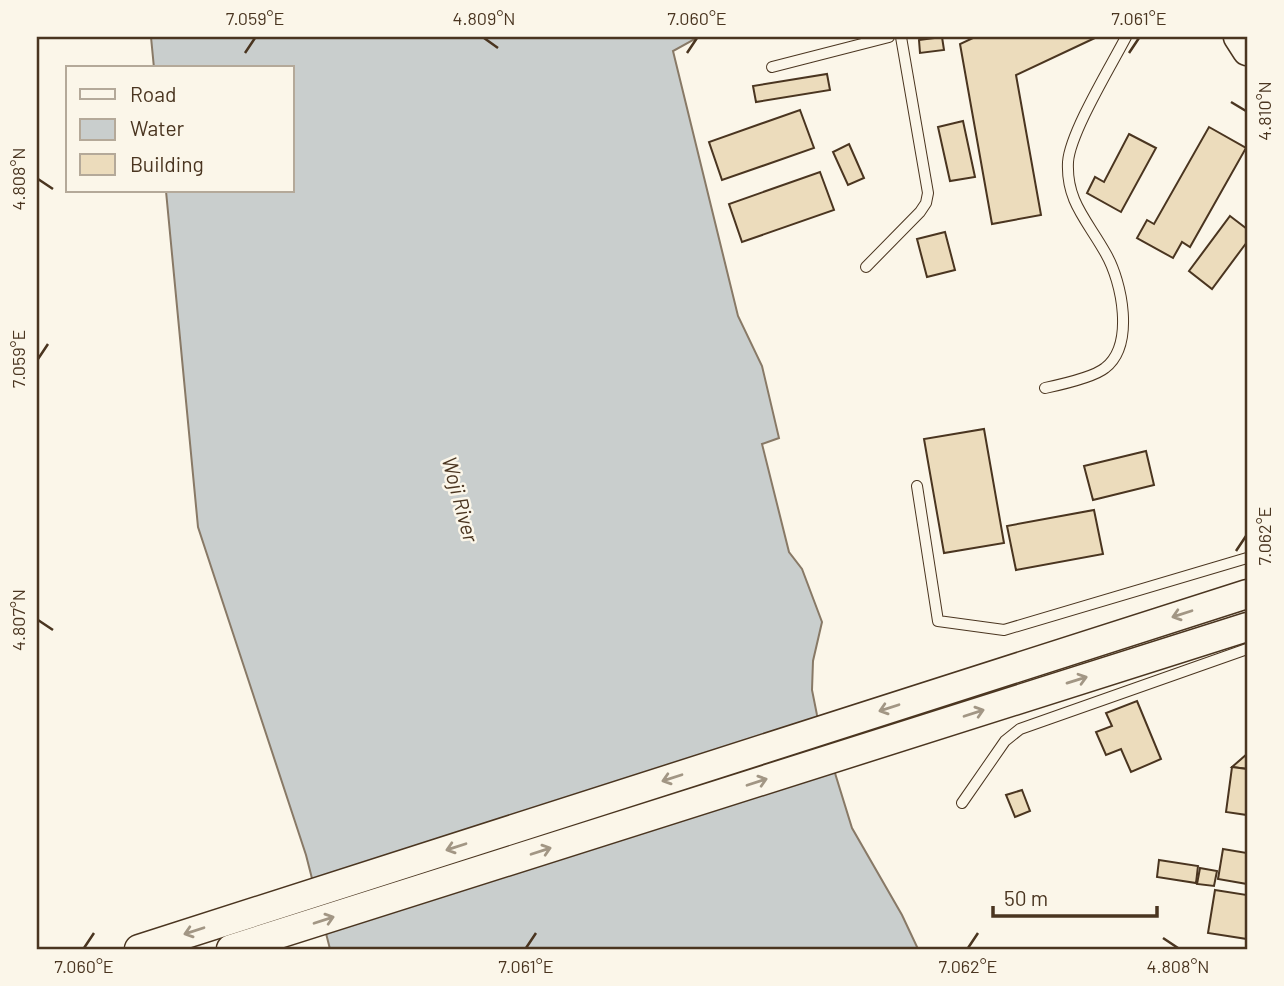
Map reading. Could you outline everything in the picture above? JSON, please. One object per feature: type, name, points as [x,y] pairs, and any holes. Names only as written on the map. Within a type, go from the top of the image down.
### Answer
[{"type":"main road","points":[[139,949],[1247,594]]},
{"type":"main road","points":[[231,949],[1247,627]]},
{"type":"lane","points":[[772,67],[889,37]]},
{"type":"lane","points":[[866,267],[920,212],[928,193],[901,37]]},
{"type":"lane","points":[[1045,388],[1105,369],[1118,352],[1124,329],[1119,287],[1108,256],[1069,192],[1068,160],[1078,129],[1126,37]]},
{"type":"lane","points":[[917,486],[938,621],[1004,630],[1247,558]]},
{"type":"lane","points":[[962,803],[1005,741],[1020,729],[1247,649]]},
{"type":"water","name":"Woji River","points":[[151,37],[695,37],[673,51],[738,316],[762,366],[779,438],[762,444],[789,552],[802,569],[822,622],[813,661],[812,690],[817,715],[852,828],[902,915],[918,949],[330,949],[306,855],[198,527],[166,192],[294,192],[294,66],[154,66]]},
{"type":"building","points":[[942,37],[944,50],[920,53],[919,40]]},
{"type":"building","points":[[975,37],[1097,37],[1016,75],[1041,215],[992,224],[960,44]]},
{"type":"building","points":[[827,74],[830,90],[756,102],[753,86]]},
{"type":"building","points":[[800,110],[814,148],[722,180],[709,142]]},
{"type":"building","points":[[963,121],[975,177],[950,181],[938,127]]},
{"type":"building","points":[[1209,127],[1246,148],[1190,247],[1182,242],[1173,258],[1137,238],[1147,220],[1154,224]]},
{"type":"building","points":[[1129,134],[1156,148],[1121,212],[1087,193],[1095,177],[1104,182]]},
{"type":"building","points":[[849,144],[864,178],[848,185],[833,152]]},
{"type":"building","points":[[820,172],[834,210],[742,242],[729,204]]},
{"type":"building","points":[[1230,216],[1247,229],[1247,242],[1212,289],[1189,271]]},
{"type":"building","points":[[945,232],[955,270],[927,277],[917,239]]},
{"type":"building","points":[[984,429],[1004,543],[944,553],[924,439]]},
{"type":"building","points":[[1146,451],[1154,485],[1093,500],[1084,466]]},
{"type":"building","points":[[1094,510],[1103,554],[1016,570],[1007,526]]},
{"type":"building","points":[[1137,701],[1161,759],[1131,772],[1121,749],[1106,755],[1096,732],[1112,726],[1106,713]]},
{"type":"building","points":[[1247,754],[1247,769],[1232,767]]},
{"type":"building","points":[[1232,767],[1247,769],[1247,815],[1226,812]]},
{"type":"building","points":[[1022,790],[1030,811],[1015,817],[1006,795]]},
{"type":"building","points":[[1223,849],[1247,853],[1247,884],[1218,879]]},
{"type":"building","points":[[1159,860],[1198,866],[1196,883],[1157,877]]},
{"type":"building","points":[[1200,868],[1217,871],[1214,886],[1197,884]]},
{"type":"building","points":[[1215,890],[1247,895],[1247,939],[1208,933]]}]
